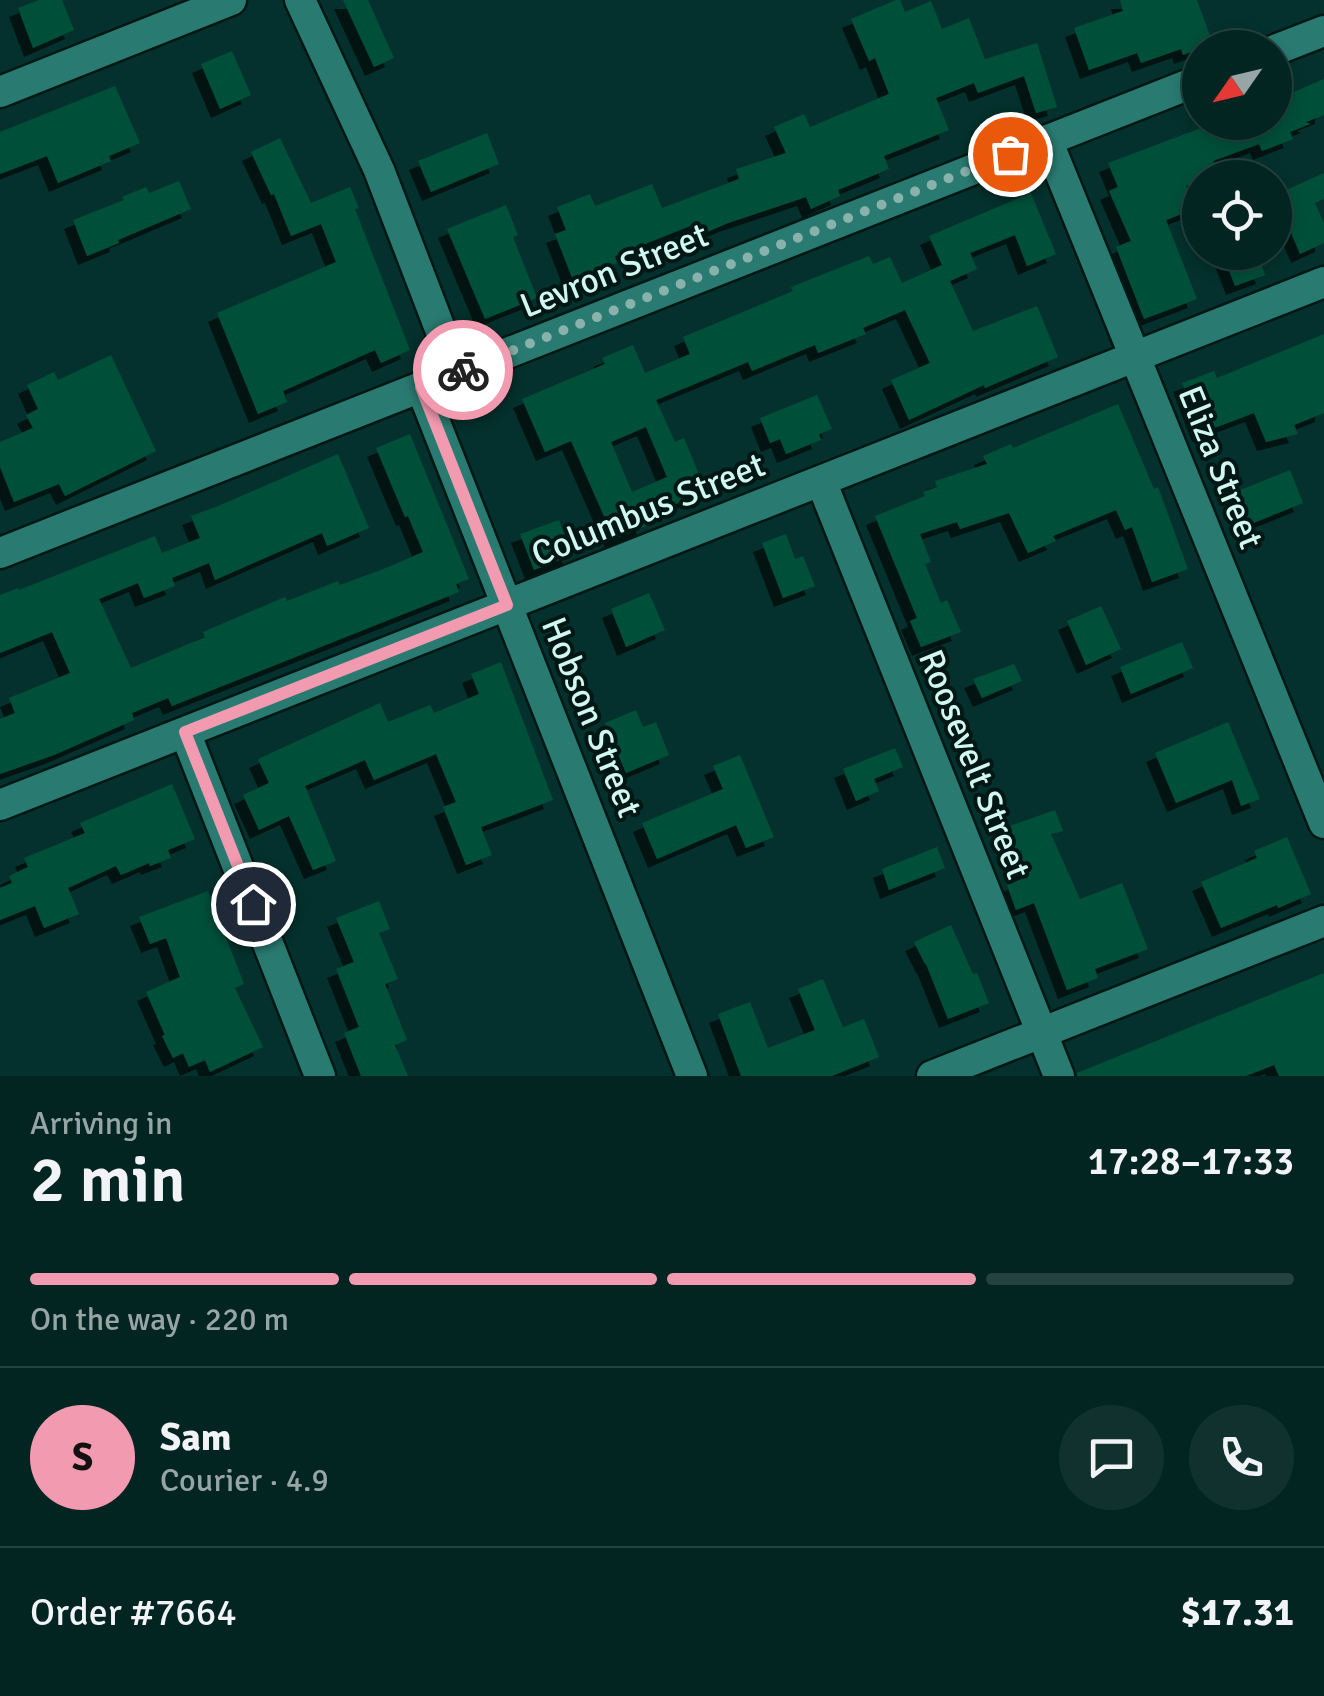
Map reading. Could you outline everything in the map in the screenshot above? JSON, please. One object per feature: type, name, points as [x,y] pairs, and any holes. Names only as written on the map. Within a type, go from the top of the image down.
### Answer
[{"type":"street","points":[[0,92],[231,0]]},
{"type":"street","points":[[300,0],[380,170],[457,372]]},
{"type":"street","points":[[1292,43],[1324,30]]},
{"type":"street","name":"Levron Street","points":[[0,553],[1182,87]]},
{"type":"street","name":"Eliza Street","points":[[1048,140],[1324,823]]},
{"type":"street","name":"Columbus Street","points":[[0,805],[1324,282]]},
{"type":"street","name":"Hobson Street","points":[[421,387],[692,1076]]},
{"type":"street","name":"Roosevelt Street","points":[[820,481],[1059,1076]]},
{"type":"street","points":[[185,732],[320,1076]]},
{"type":"street","points":[[932,1076],[1324,921]]},
{"type":"building","points":[[39,0],[62,0],[74,30],[33,48],[18,8]]},
{"type":"building","points":[[343,0],[368,0],[394,58],[374,67]]},
{"type":"building","points":[[900,0],[905,12],[931,1],[942,29],[969,18],[985,59],[1037,43],[1057,107],[1036,113],[1024,76],[978,93],[974,83],[936,98],[949,130],[884,156],[889,169],[838,190],[840,196],[811,209],[806,197],[700,235],[695,224],[615,256],[617,263],[573,280],[555,234],[566,230],[557,207],[590,194],[595,206],[652,184],[662,208],[739,179],[736,169],[786,153],[774,127],[804,114],[810,127],[889,94],[875,58],[869,61],[851,19]]},
{"type":"building","points":[[1120,0],[1197,0],[1208,30],[1182,30],[1182,52],[1181,49],[1141,63],[1137,53],[1089,70],[1074,28],[1123,11]]},
{"type":"building","points":[[232,51],[251,95],[220,109],[201,64]]},
{"type":"building","points":[[1324,79],[1324,115],[1292,131],[1292,93]]},
{"type":"building","points":[[115,86],[140,143],[109,156],[111,161],[58,183],[47,156],[0,174],[0,132]]},
{"type":"building","points":[[487,133],[499,164],[431,192],[418,161]]},
{"type":"building","points":[[1182,135],[1182,140],[1290,140],[1262,151],[1259,144],[1216,160],[1182,160],[1182,214],[1166,220],[1182,270],[1186,270],[1197,299],[1144,319],[1116,247],[1131,241],[1109,191],[1118,187],[1108,163]]},
{"type":"building","points":[[280,138],[311,203],[350,187],[410,350],[381,363],[375,350],[283,391],[287,402],[258,414],[217,313],[336,262],[321,224],[291,236],[251,152]]},
{"type":"building","points":[[1324,173],[1324,199],[1315,203],[1324,223],[1324,243],[1300,254],[1292,235],[1292,187]]},
{"type":"building","points":[[179,181],[191,209],[87,256],[73,220],[146,187],[149,193]]},
{"type":"building","points":[[1031,193],[1056,254],[1027,266],[1015,235],[970,253],[977,269],[950,281],[973,331],[1037,306],[1058,357],[985,388],[984,385],[909,420],[891,380],[930,363],[905,310],[863,328],[866,334],[818,353],[815,345],[752,371],[748,362],[656,400],[675,442],[684,438],[706,491],[643,518],[646,526],[614,539],[571,441],[545,452],[522,399],[605,364],[602,358],[633,345],[645,373],[690,354],[683,337],[869,256],[873,264],[890,257],[902,283],[942,265],[929,236]],"holes":[[[646,427],[667,477],[632,492],[611,442]]]},
{"type":"building","points":[[506,205],[518,235],[513,237],[537,298],[485,319],[447,229]]},
{"type":"building","points":[[1229,270],[1263,270],[1265,275],[1235,286]]},
{"type":"building","points":[[1324,334],[1324,413],[1294,425],[1298,434],[1266,442],[1254,413],[1201,433],[1182,383],[1214,371],[1217,378]]},
{"type":"building","points":[[111,355],[156,451],[65,496],[59,484],[14,502],[0,467],[0,442],[33,428],[26,415],[38,409],[27,385],[54,372],[58,380]]},
{"type":"building","points":[[817,395],[832,429],[819,434],[821,440],[786,454],[780,439],[770,443],[760,418]]},
{"type":"building","points":[[1118,404],[1154,489],[1158,487],[1188,569],[1152,582],[1132,527],[1125,530],[1116,510],[1053,536],[1056,541],[1028,553],[1009,513],[960,529],[957,522],[920,534],[931,562],[925,564],[941,603],[947,600],[961,632],[921,647],[910,621],[917,618],[875,516],[925,496],[923,492],[937,487],[935,481],[987,464],[983,456],[1011,444],[1013,448]]},
{"type":"building","points":[[410,434],[469,579],[456,584],[459,592],[172,706],[168,698],[132,713],[134,720],[0,774],[0,719],[15,713],[9,698],[70,673],[52,632],[0,653],[0,595],[155,536],[162,553],[200,538],[191,516],[338,454],[369,528],[327,546],[322,533],[215,580],[209,563],[172,578],[175,586],[144,598],[138,583],[99,599],[131,668],[285,597],[287,601],[386,568],[423,552],[376,448]]},
{"type":"building","points":[[1290,470],[1303,503],[1246,526],[1233,493]]},
{"type":"building","points":[[559,520],[572,555],[534,570],[520,534]]},
{"type":"building","points":[[786,534],[795,559],[803,556],[815,586],[783,598],[762,543]]},
{"type":"building","points":[[649,593],[665,630],[626,647],[611,609]]},
{"type":"building","points":[[1101,606],[1121,649],[1086,665],[1067,621]]},
{"type":"building","points":[[1182,642],[1193,668],[1131,694],[1120,667]]},
{"type":"building","points":[[501,662],[553,800],[481,827],[492,855],[466,865],[443,807],[456,802],[436,754],[374,780],[365,760],[305,786],[336,861],[313,870],[289,816],[259,830],[243,795],[269,783],[258,759],[380,703],[388,722],[430,705],[434,713],[479,694],[471,674]]},
{"type":"building","points":[[1014,664],[1022,681],[982,698],[973,679]]},
{"type":"building","points":[[636,710],[643,727],[656,722],[669,755],[626,773],[605,723]]},
{"type":"building","points":[[1228,722],[1260,799],[1241,806],[1232,780],[1176,803],[1155,753]]},
{"type":"building","points":[[895,748],[903,767],[874,779],[879,791],[856,801],[843,769]]},
{"type":"building","points":[[740,755],[774,837],[746,848],[736,825],[657,859],[642,823],[723,789],[713,766]]},
{"type":"building","points":[[172,784],[195,839],[168,850],[171,858],[121,875],[116,866],[68,888],[79,914],[44,928],[35,906],[0,920],[0,888],[12,883],[9,876],[28,867],[24,858],[85,833],[80,823]]},
{"type":"building","points":[[1055,810],[1063,831],[1051,834],[1080,899],[1122,883],[1148,949],[1095,969],[1098,978],[1067,990],[1034,903],[1016,910],[1007,885],[1022,879],[1004,828]]},
{"type":"building","points":[[1287,837],[1311,894],[1221,928],[1201,882],[1257,858],[1254,851]]},
{"type":"building","points":[[937,847],[945,868],[889,890],[882,869]]},
{"type":"building","points":[[208,891],[244,984],[235,988],[263,1047],[210,1072],[205,1060],[189,1067],[183,1053],[173,1058],[162,1036],[165,1035],[146,992],[180,977],[166,938],[150,944],[139,917]]},
{"type":"building","points":[[379,901],[390,929],[379,933],[398,979],[385,984],[407,1040],[395,1045],[408,1076],[361,1076],[344,1033],[359,1027],[336,969],[354,962],[336,918]]},
{"type":"building","points":[[951,925],[989,1003],[948,1019],[914,942]]},
{"type":"building","points":[[1324,973],[1324,1076],[1279,1076],[1274,1065],[1246,1076],[1077,1076],[1077,1073]]},
{"type":"building","points":[[823,979],[843,1027],[864,1019],[879,1057],[832,1076],[741,1076],[718,1014],[750,1002],[768,1048],[815,1030],[798,989]]},
{"type":"way so far","points":[[463,370],[1010,154]]},
{"type":"route","points":[[253,904],[185,732],[507,605],[421,387],[463,370]]}]
